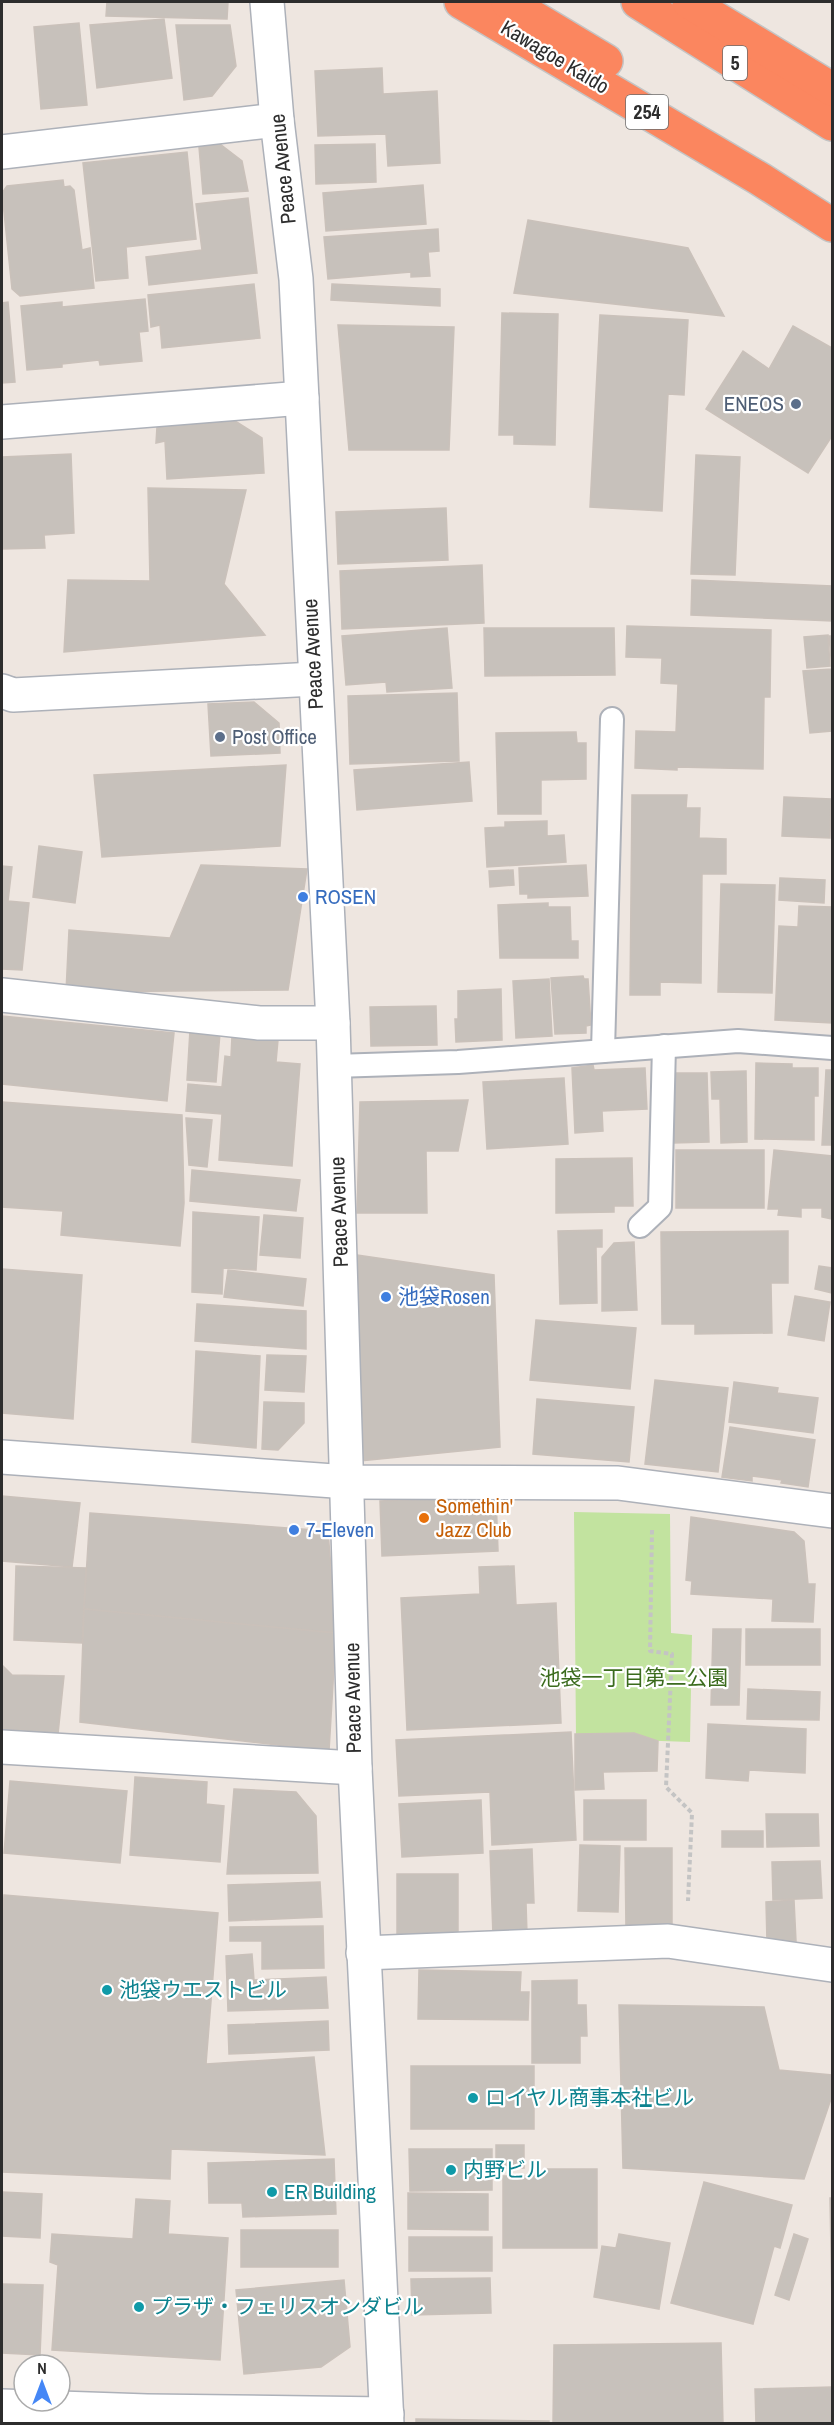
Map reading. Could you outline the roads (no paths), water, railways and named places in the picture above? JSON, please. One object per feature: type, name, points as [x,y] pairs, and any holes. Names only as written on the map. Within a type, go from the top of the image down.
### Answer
[{"type":"highway","name":"Kawagoe Kaido","points":[[461,2],[749,173],[832,225]]},
{"type":"highway","points":[[508,2],[832,200]]},
{"type":"highway","name":"5","points":[[638,2],[832,124]]},
{"type":"highway","points":[[689,2],[832,89]]},
{"type":"street","name":"Peace Avenue","points":[[267,2],[277,120],[296,279],[302,398],[314,679],[333,1023],[355,1768],[387,2419]]},
{"type":"street","points":[[2,152],[277,120]]},
{"type":"street","points":[[2,422],[302,398]]},
{"type":"street","points":[[2,691],[13,695],[314,679]]},
{"type":"street","points":[[2,995],[259,1023],[333,1023]]},
{"type":"street","points":[[2,1457],[348,1482],[618,1483],[832,1509]]},
{"type":"street","points":[[2,1748],[355,1768]]},
{"type":"street","points":[[363,1953],[668,1941],[832,1965]]},
{"type":"street","points":[[2,2406],[147,2417],[387,2419]]},
{"type":"lane","points":[[603,1051],[612,719]]},
{"type":"lane","points":[[334,1066],[458,1062],[738,1041],[832,1048]]},
{"type":"lane","points":[[640,1226],[660,1207],[664,1046]]},
{"type":"place","name":"ENEOS","points":[[796,404]]},
{"type":"place","name":"Post Office","points":[[220,737]]},
{"type":"place","name":"ROSEN","points":[[303,897]]},
{"type":"place","name":"池袋Rosen","points":[[386,1297]]},
{"type":"place","name":"Somethin' Jazz Club","points":[[424,1518]]},
{"type":"place","name":"7-Eleven","points":[[294,1530]]},
{"type":"place","name":"池袋ウエストビル","points":[[107,1990]]},
{"type":"place","name":"ロイヤル商事本社ビル","points":[[473,2098]]},
{"type":"place","name":"内野ビル","points":[[451,2170]]},
{"type":"place","name":"ER Building","points":[[272,2192]]},
{"type":"place","name":"プラザ・フェリスオンダビル","points":[[139,2307]]},
{"type":"park label","name":"池袋一丁目第二公園","points":[[634,1678]]}]
